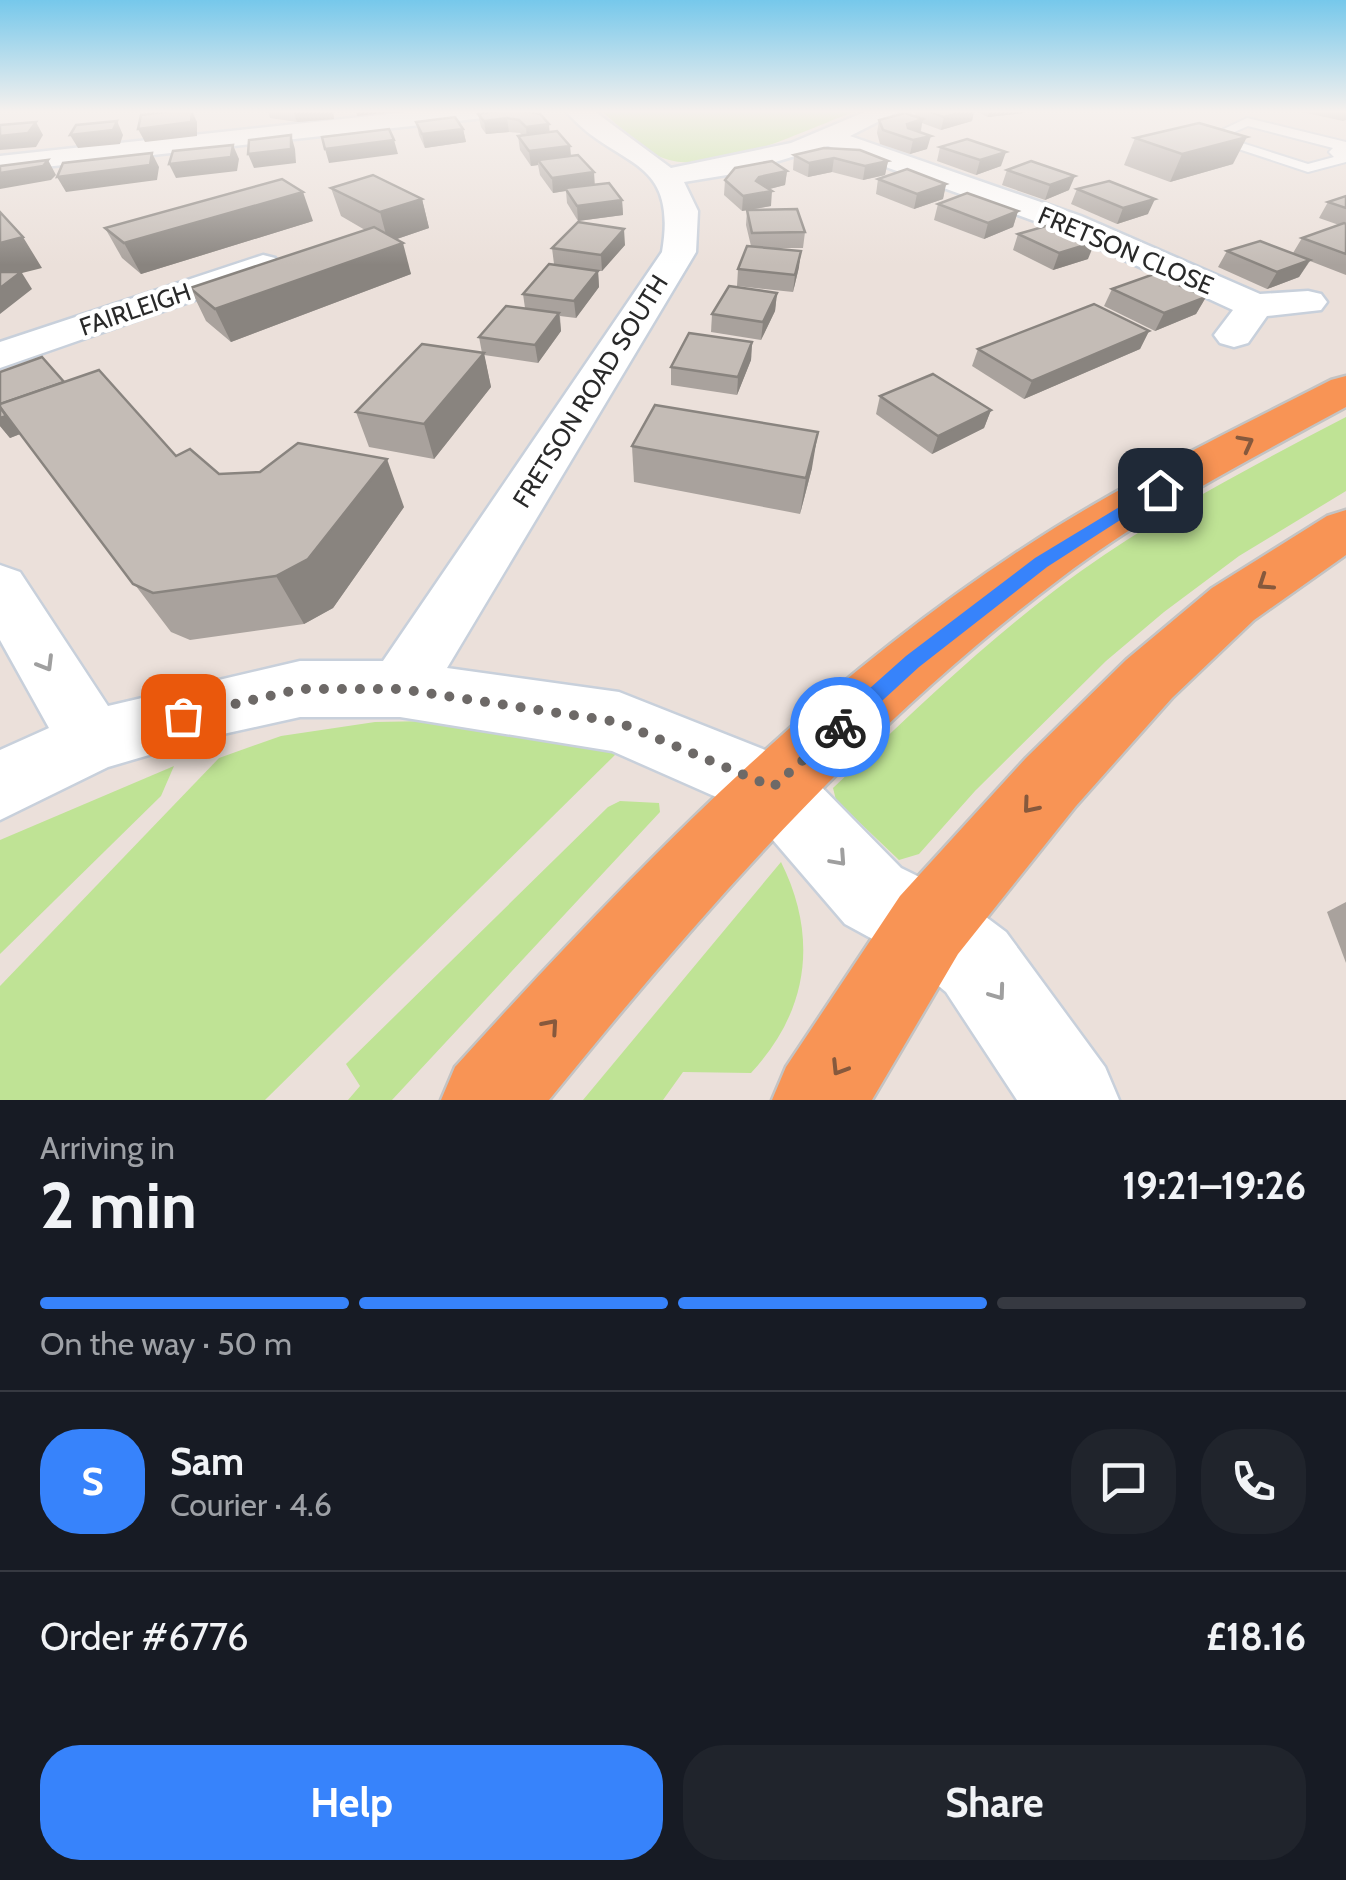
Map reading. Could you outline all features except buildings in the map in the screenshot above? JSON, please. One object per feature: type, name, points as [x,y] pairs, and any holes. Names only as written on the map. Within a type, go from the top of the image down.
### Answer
[{"type":"highway","points":[[488,1100],[686,877],[773,787],[912,661],[1041,563],[1129,506],[1346,389]]},
{"type":"highway","points":[[819,1100],[930,925],[1051,782],[1149,679],[1233,604],[1346,529]]},
{"type":"street","points":[[646,162],[665,177],[748,162]]},
{"type":"street","name":"FRETSON CLOSE","points":[[899,162],[1070,223],[1244,320],[1308,302]]},
{"type":"street","name":"FRETSON ROAD SOUTH","points":[[400,689],[679,252],[683,221],[678,198],[665,177]]},
{"type":"street","name":"FAIRLEIGH","points":[[0,356],[291,256]]},
{"type":"street","points":[[0,587],[92,741]]},
{"type":"street","points":[[0,786],[92,741],[214,707],[300,689],[400,689],[618,722],[773,787],[872,896],[930,925],[976,962],[1072,1100]]},
{"type":"lane","points":[[1290,162],[1308,168],[1330,162]]},
{"type":"green space","points":[[1346,417],[1346,491],[1239,556],[1106,661],[975,791],[919,854],[899,860],[836,800],[833,788],[953,675],[1081,571],[1178,509]]},
{"type":"green space","points":[[431,721],[558,737],[618,752],[265,1100],[0,1100],[0,986],[219,758],[281,736],[375,722]]},
{"type":"green space","points":[[174,766],[161,796],[0,954],[0,840]]},
{"type":"green space","points":[[620,801],[659,803],[660,812],[392,1100],[348,1100],[360,1086],[346,1064],[608,807]]},
{"type":"green space","points":[[781,862],[800,918],[802,973],[785,1025],[751,1073],[683,1072],[663,1100],[583,1100]]},
{"type":"way so far","points":[[183,716],[300,689],[400,689],[618,722],[773,787],[840,727]]},
{"type":"route","points":[[840,727],[912,661],[1041,563],[1160,490]]}]
